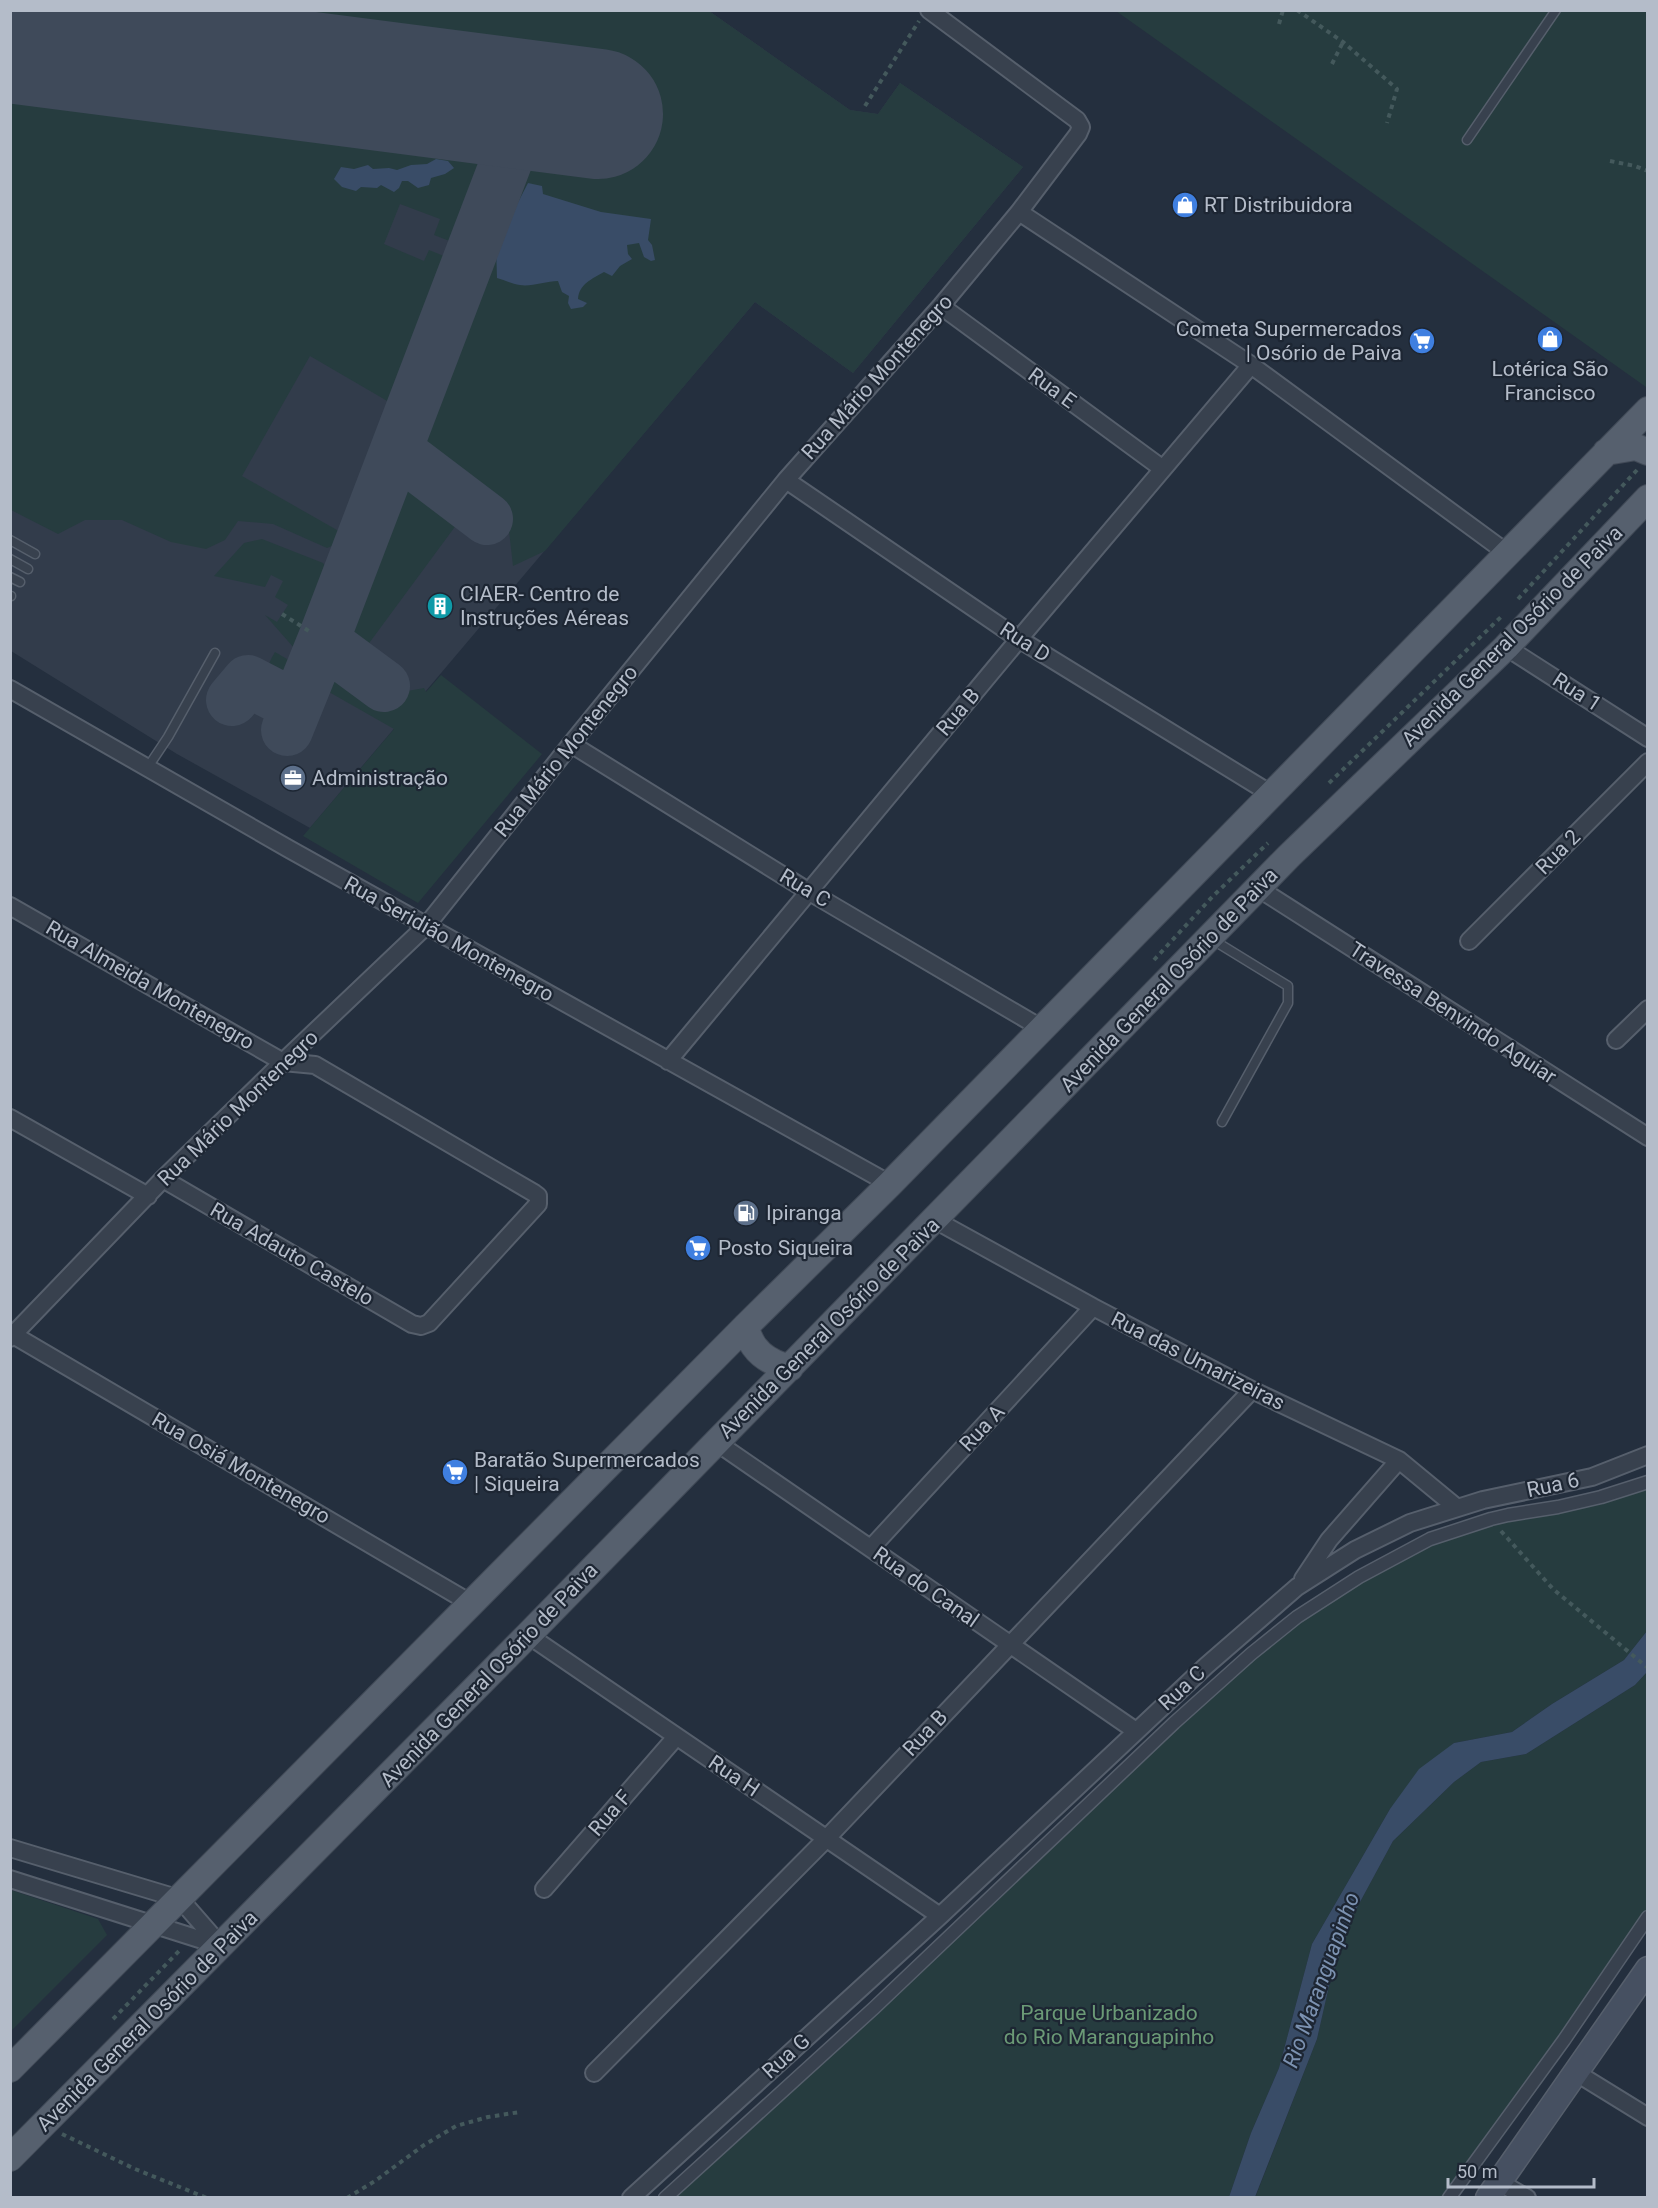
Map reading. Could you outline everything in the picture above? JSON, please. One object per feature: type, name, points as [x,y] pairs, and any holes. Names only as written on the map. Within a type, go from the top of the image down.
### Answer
[{"type":"main road","points":[[10,2069],[746,1326],[890,1184],[1647,411]]},
{"type":"main road","points":[[1606,452],[1636,447],[1647,452]]},
{"type":"main road","name":"Avenida General Osório de Paiva","points":[[10,2158],[528,1635],[1258,888],[1506,646],[1647,498]]},
{"type":"main road","points":[[746,1326],[756,1350],[776,1364],[789,1368]]},
{"type":"main road","points":[[1494,2190],[1575,2072],[1646,1975]]},
{"type":"street","name":"Rua Mário Montenegro","points":[[12,1335],[163,1179],[426,926],[786,480],[941,306],[1019,212],[1078,134],[1081,127],[1077,120],[924,15]]},
{"type":"street","points":[[1019,212],[1251,365],[1507,553]]},
{"type":"street","name":"Rua E","points":[[941,306],[1163,469]]},
{"type":"street","name":"Rua B","points":[[668,1061],[1019,639],[1251,365]]},
{"type":"street","name":"Rua D","points":[[786,480],[1019,639],[1271,794]]},
{"type":"street","name":"Rua 1","points":[[1506,646],[1647,738]]},
{"type":"street","name":"Rua Seridião Montenegro","points":[[10,689],[426,926],[890,1184]]},
{"type":"street","name":"Rua C","points":[[571,744],[808,891],[1041,1029]]},
{"type":"street","name":"Rua 2","points":[[1469,941],[1647,762]]},
{"type":"street","name":"Travessa Benvindo Aguiar","points":[[1258,888],[1647,1137]]},
{"type":"street","name":"Rua Almeida Montenegro","points":[[10,906],[283,1062],[315,1065],[534,1193],[538,1200],[536,1208],[429,1323],[421,1326]]},
{"type":"street","points":[[1616,1040],[1647,1009]]},
{"type":"street","points":[[10,1118],[148,1196]]},
{"type":"street","name":"Rua Adauto Castelo","points":[[163,1179],[412,1324],[421,1326]]},
{"type":"street","name":"Rua das Umarizeiras","points":[[935,1220],[1093,1307],[1252,1390],[1399,1460],[1456,1507]]},
{"type":"street","name":"Rua A","points":[[871,1548],[1093,1307]]},
{"type":"street","name":"Rua Osiá Montenegro","points":[[12,1335],[472,1604]]},
{"type":"street","name":"Rua B","points":[[594,2073],[826,1839],[1252,1390]]},
{"type":"street","name":"Rua do Canal","points":[[716,1442],[1136,1731]]},
{"type":"street","name":"Rua 6","points":[[1456,1507],[1592,1477],[1647,1455]]},
{"type":"street","points":[[1297,1587],[1329,1540],[1399,1460]]},
{"type":"street","points":[[665,2198],[874,2008],[1174,1724],[1251,1654],[1297,1617],[1387,1561],[1430,1539],[1491,1519],[1580,1503],[1647,1482]]},
{"type":"street","name":"Rua C","points":[[940,1916],[1206,1666],[1297,1587],[1355,1550],[1410,1523],[1456,1507]]},
{"type":"street","name":"Rua H","points":[[528,1635],[940,1916]]},
{"type":"street","name":"Rua F","points":[[544,1889],[676,1737]]},
{"type":"street","points":[[10,1848],[180,1899],[221,1946]]},
{"type":"street","points":[[10,1879],[221,1946]]},
{"type":"street","name":"Rua G","points":[[632,2198],[940,1916]]},
{"type":"street","points":[[1449,2198],[1564,2040],[1647,1917]]},
{"type":"street","points":[[1575,2072],[1647,2117]]},
{"type":"street","points":[[1494,2190],[1527,2198]]},
{"type":"lane","points":[[1467,140],[1556,10]]},
{"type":"lane","points":[[10,540],[35,554]]},
{"type":"lane","points":[[10,559],[28,568]]},
{"type":"lane","points":[[10,577],[20,582]]},
{"type":"lane","points":[[148,767],[168,737],[215,653]]},
{"type":"lane","points":[[1210,938],[1288,986],[1288,1003],[1222,1122]]},
{"type":"path","points":[[1279,24],[1282,10]]},
{"type":"path","points":[[1297,10],[1342,42],[1397,88],[1387,123]]},
{"type":"path","points":[[865,106],[924,15]]},
{"type":"path","points":[[1332,64],[1342,42]]},
{"type":"path","points":[[1610,161],[1647,171]]},
{"type":"path","points":[[282,614],[312,633]]},
{"type":"path","points":[[1491,1519],[1553,1589],[1647,1668]]},
{"type":"path","points":[[347,2198],[456,2126],[488,2117],[520,2112]]},
{"type":"path","points":[[43,2125],[135,2169],[207,2198]]},
{"type":"shaded area","points":[[10,11],[709,11],[850,110],[878,114],[900,83],[1023,167],[853,373],[755,302],[310,828],[177,754],[11,651]]},
{"type":"green space","points":[[11,10],[709,11],[850,110],[878,114],[900,83],[1023,167],[853,373],[755,302],[545,551],[513,566],[508,522],[418,455],[411,442],[532,130],[592,140],[604,90],[11,13]]},
{"type":"green space","points":[[1116,11],[1647,11],[1646,387]]},
{"type":"green space","points":[[10,65],[479,123],[489,135],[498,159],[465,247],[434,235],[440,219],[400,204],[384,244],[424,261],[429,250],[459,262],[401,409],[310,356],[242,476],[351,538],[327,548],[273,524],[238,521],[225,540],[206,549],[171,542],[122,520],[85,520],[58,534],[11,510]]},
{"type":"green space","points":[[402,466],[407,466],[464,509],[453,524],[457,524],[367,646],[388,669],[374,672],[338,644],[338,630]]},
{"type":"green space","points":[[262,539],[323,563],[335,579],[302,657],[265,615],[277,622],[288,605],[275,597],[283,581],[271,575],[265,587],[214,576],[244,543]]},
{"type":"green space","points":[[275,652],[299,666],[291,688],[282,687],[269,676],[269,665]]},
{"type":"green space","points":[[328,654],[386,695],[424,688],[426,692],[441,675],[542,754],[418,903],[303,836],[394,729],[329,692],[325,700],[320,689],[319,676],[321,664]]},
{"type":"green space","name":"Parque Urbanizado do Rio Maranguapinho","points":[[1647,1482],[1647,1631],[1624,1660],[1552,1704],[1512,1732],[1454,1743],[1390,1809],[1312,1944],[1279,2068],[1251,2133],[1229,2197],[665,2198],[1297,1617],[1430,1539]]},
{"type":"green space","points":[[1647,1672],[1647,1917],[1449,2197],[1255,2198],[1317,2039],[1329,1986],[1353,1915],[1393,1841],[1454,1782],[1481,1762],[1526,1754],[1635,1685]]},
{"type":"green space","points":[[11,1890],[98,1919],[107,1935],[11,2031]]},
{"type":"water","points":[[436,159],[448,161],[454,168],[445,174],[431,178],[429,185],[418,188],[408,181],[402,181],[394,192],[381,185],[377,188],[361,187],[356,191],[342,187],[334,179],[341,167],[354,169],[368,165],[373,169],[397,170],[411,165],[427,164]]},
{"type":"water","points":[[528,183],[542,186],[543,194],[601,212],[651,219],[648,240],[652,245],[655,260],[651,261],[644,257],[639,243],[627,245],[628,254],[632,259],[620,266],[612,276],[604,272],[587,282],[581,289],[578,299],[587,303],[583,307],[571,309],[568,303],[569,296],[562,292],[558,281],[524,285],[497,278],[496,245]]},
{"type":"water","name":"Rio Maranguapinho","points":[[1647,1631],[1647,1672],[1635,1685],[1526,1754],[1481,1762],[1454,1782],[1393,1841],[1353,1915],[1329,1986],[1317,2039],[1255,2197],[1229,2197],[1251,2133],[1279,2068],[1312,1944],[1390,1809],[1419,1769],[1454,1743],[1512,1732],[1552,1704],[1624,1660]]},
{"type":"taxiway","points":[[384,686],[323,641],[513,144],[512,119],[506,110],[494,100]]},
{"type":"taxiway","points":[[396,450],[487,519]]},
{"type":"taxiway","points":[[287,730],[323,641]]},
{"type":"taxiway","points":[[232,700],[248,681],[296,706]]},
{"type":"runway","points":[[10,38],[598,114]]},
{"type":"place","name":"RT Distribuidora","points":[[1185,205]]},
{"type":"place","name":"Lotérica São Francisco","points":[[1550,339]]},
{"type":"place","name":"Cometa Supermercados | Osório de Paiva","points":[[1422,341]]},
{"type":"place","name":"CIAER- Centro de Instruções Aéreas","points":[[440,606]]},
{"type":"place","name":"Administração","points":[[293,778]]},
{"type":"place","name":"Ipiranga","points":[[746,1213]]},
{"type":"place","name":"Posto Siqueira","points":[[698,1248]]},
{"type":"place","name":"Baratão Supermercados | Siqueira","points":[[455,1472]]}]
